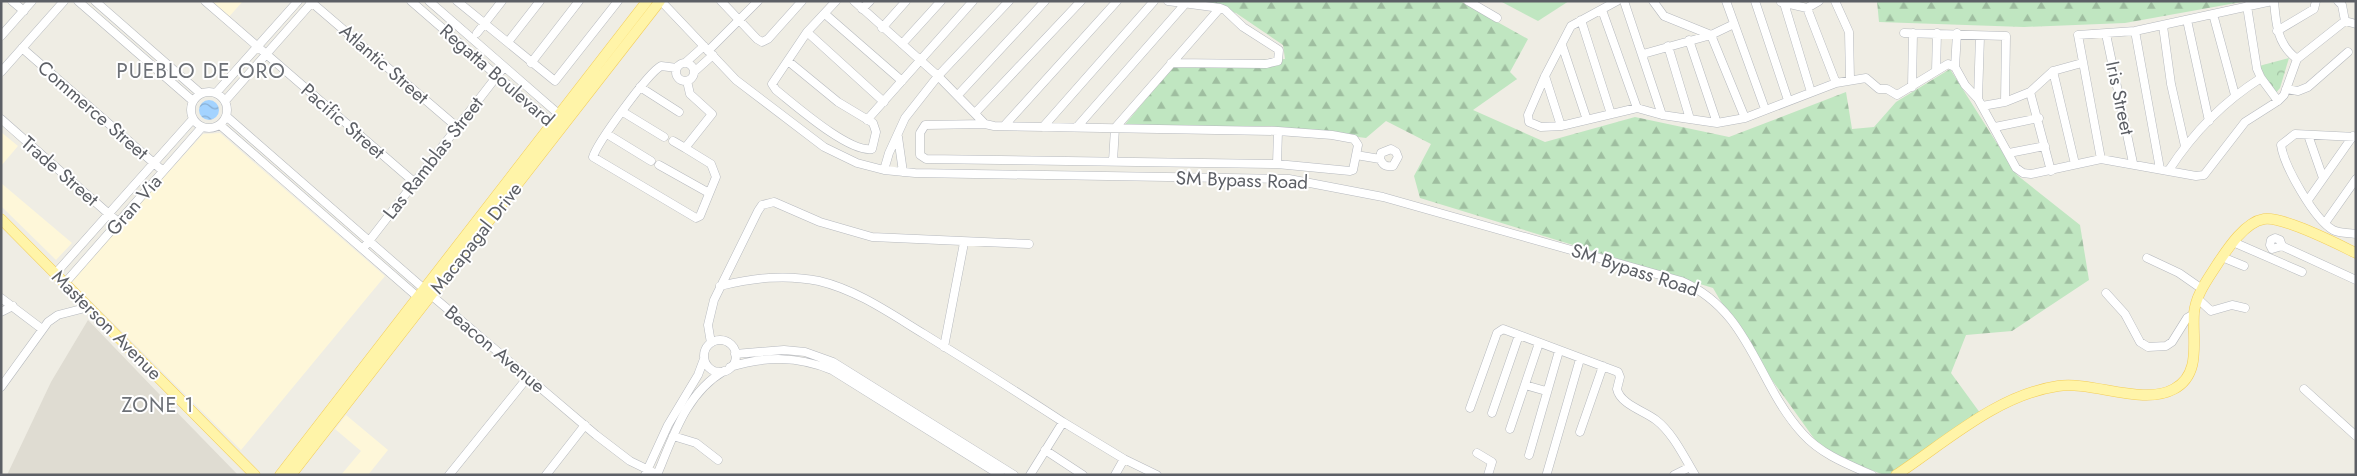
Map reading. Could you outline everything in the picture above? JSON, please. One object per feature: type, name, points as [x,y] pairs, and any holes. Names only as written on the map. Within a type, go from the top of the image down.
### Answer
[{"type":"main road","name":"Macapagal Drive","points":[[291,475],[551,123],[647,1]]},
{"type":"main road","name":"Macapagal Drive","points":[[280,475],[560,130],[660,1]]},
{"type":"main road","name":"Masterson Avenue","points":[[1,219],[255,475]]},
{"type":"main road","points":[[1896,475],[2004,404],[2036,390],[2076,385],[2147,395],[2176,388],[2188,377],[2192,366],[2194,314],[2199,294],[2222,257],[2234,242],[2256,222],[2273,220],[2356,254]]},
{"type":"street","points":[[12,1],[24,11]]},
{"type":"street","points":[[1,36],[32,1]]},
{"type":"street","points":[[1,72],[64,1]]},
{"type":"street","points":[[78,1],[193,101]]},
{"type":"street","points":[[95,1],[200,93],[216,93],[225,101],[226,116],[220,125],[211,128],[202,127],[193,119],[190,110],[193,101],[200,93]]},
{"type":"street","name":"Pacific Street","points":[[205,1],[414,182]]},
{"type":"street","points":[[216,93],[298,1]]},
{"type":"street","name":"Regatta Boulevard","points":[[411,1],[560,130]]},
{"type":"street","points":[[477,33],[502,1]]},
{"type":"street","points":[[508,42],[540,1]]},
{"type":"street","points":[[531,63],[580,1]]},
{"type":"street","points":[[462,3],[553,81],[560,77],[618,1]]},
{"type":"street","name":"SM Bypass Road","points":[[660,1],[748,90],[824,147],[857,163],[884,170],[903,172],[1289,179],[1305,181],[1383,197],[1664,276],[1693,286],[1719,305],[1730,318],[1794,423],[1810,442],[1835,458],[1872,475]]},
{"type":"street","points":[[687,81],[708,51],[758,1]]},
{"type":"street","points":[[722,2],[739,22],[762,42],[768,39],[802,1]]},
{"type":"street","points":[[788,62],[838,102],[876,127],[872,150],[863,149],[825,129],[772,87],[773,80],[788,62],[807,32],[836,1]]},
{"type":"street","points":[[854,1],[938,76],[976,112],[985,124]]},
{"type":"street","points":[[862,9],[870,1]]},
{"type":"street","points":[[882,28],[906,1]]},
{"type":"street","points":[[902,44],[941,1]]},
{"type":"street","points":[[867,120],[973,1]]},
{"type":"street","points":[[884,170],[905,118],[938,76],[1009,1]]},
{"type":"street","points":[[958,96],[1046,1]]},
{"type":"street","points":[[976,112],[1081,1]]},
{"type":"street","points":[[1004,126],[1117,1]]},
{"type":"street","points":[[1043,127],[1154,1]]},
{"type":"street","points":[[1168,1],[1225,10],[1242,27],[1279,50],[1278,61],[1245,65],[1171,63]]},
{"type":"street","points":[[1468,1],[1497,18]]},
{"type":"street","points":[[1617,1],[1571,26],[1544,76],[1528,115],[1529,122],[1541,127],[1561,126],[1637,108],[1662,115],[1717,123],[1745,118],[1788,100],[1850,79],[1866,78],[1879,89],[1887,89],[1898,95],[1948,64],[1955,67]]},
{"type":"street","points":[[1624,1],[1662,115]]},
{"type":"street","points":[[1653,1],[1664,16],[1710,35],[1745,118]]},
{"type":"street","points":[[1726,1],[1765,109]]},
{"type":"street","points":[[1755,1],[1788,100]]},
{"type":"street","points":[[1782,2],[1807,8],[1819,1]]},
{"type":"street","points":[[1835,1],[1849,32],[1850,79]]},
{"type":"street","points":[[2101,159],[2078,35],[2135,31],[2273,1],[2277,31],[2281,42],[2297,59]]},
{"type":"street","points":[[2277,31],[2314,8],[2316,1]]},
{"type":"street","points":[[2338,1],[2342,5],[2345,21]]},
{"type":"street","points":[[225,101],[312,2]]},
{"type":"street","name":"Atlantic Street","points":[[312,2],[457,127]]},
{"type":"street","points":[[1782,2],[1811,92]]},
{"type":"street","points":[[428,15],[432,4]]},
{"type":"street","name":"Regatta Boulevard","points":[[432,4],[567,121]]},
{"type":"street","points":[[1077,127],[1185,4]]},
{"type":"street","points":[[2247,6],[2257,68],[2261,78],[2278,101]]},
{"type":"street","points":[[1113,162],[1115,128],[1220,8]]},
{"type":"street","points":[[1807,8],[1836,83]]},
{"type":"street","points":[[1602,10],[1637,108]]},
{"type":"street","points":[[825,14],[902,81]]},
{"type":"street","points":[[2213,14],[2235,95]]},
{"type":"street","points":[[1582,20],[1611,114]]},
{"type":"street","points":[[2187,20],[2209,121]]},
{"type":"street","points":[[2345,21],[2356,24]]},
{"type":"street","points":[[1957,33],[1955,67],[1965,84],[1980,102],[2019,171],[2031,174],[2101,159],[2133,163],[2196,176],[2204,175],[2245,122],[2278,101],[2284,95],[2297,59],[2345,21]]},
{"type":"street","points":[[1643,54],[1710,35],[1734,24]]},
{"type":"street","points":[[2163,26],[2171,84],[2185,146]]},
{"type":"street","points":[[2135,31],[2160,169]]},
{"type":"street","points":[[807,32],[884,102]]},
{"type":"street","points":[[1904,33],[1957,33],[1980,36],[2006,36],[2005,102]]},
{"type":"street","points":[[1912,87],[1913,33]]},
{"type":"street","points":[[1936,71],[1937,33]]},
{"type":"street","name":"Iris Street","points":[[2106,34],[2133,163]]},
{"type":"street","points":[[1980,36],[1980,102]]},
{"type":"street","points":[[1689,40],[1717,123]]},
{"type":"street","points":[[1562,45],[1587,120]]},
{"type":"street","points":[[1668,46],[1690,119]]},
{"type":"street","name":"Commerce Street","points":[[22,48],[163,171]]},
{"type":"street","points":[[674,141],[706,160],[714,168],[716,177],[700,216],[696,218],[593,157],[640,87],[661,66],[677,68],[708,51]]},
{"type":"street","points":[[2286,88],[2298,91],[2308,87],[2348,52]]},
{"type":"street","points":[[685,63],[691,66],[694,72]]},
{"type":"street","points":[[1980,102],[2005,102],[2030,92],[2053,71],[2082,63]]},
{"type":"street","name":"Las Ramblas Street","points":[[362,249],[504,67]]},
{"type":"street","points":[[677,68],[678,78],[687,81]]},
{"type":"street","points":[[2053,71],[2075,164]]},
{"type":"street","points":[[1544,76],[1561,126]]},
{"type":"street","points":[[2169,170],[2185,146],[2235,95],[2261,78]]},
{"type":"street","points":[[687,81],[690,94],[720,120]]},
{"type":"street","points":[[640,87],[679,112]]},
{"type":"street","points":[[2030,92],[2039,118],[2051,170]]},
{"type":"street","points":[[623,112],[664,137]]},
{"type":"street","points":[[685,148],[712,114]]},
{"type":"street","name":"Beacon Avenue","points":[[226,116],[368,241],[424,296]]},
{"type":"street","points":[[1995,127],[2039,118]]},
{"type":"street","name":"Gran Via","points":[[56,273],[193,119]]},
{"type":"street","name":"Trade Street","points":[[1,120],[118,222]]},
{"type":"street","points":[[985,124],[1004,126],[1278,131],[1332,135],[1354,139],[1358,145],[1352,171],[1277,164],[926,159],[920,155],[920,133],[924,125],[985,124]]},
{"type":"street","name":"Beacon Avenue","points":[[220,125],[362,249],[528,377],[624,456],[646,472],[657,474]]},
{"type":"street","name":"Gran Via","points":[[65,283],[202,127]]},
{"type":"street","points":[[1277,164],[1278,131]]},
{"type":"street","points":[[607,134],[651,161]]},
{"type":"street","points":[[2354,231],[2332,230],[2325,223],[2308,200],[2301,194],[2280,145],[2296,134],[2355,136]]},
{"type":"street","points":[[898,135],[903,172]]},
{"type":"street","points":[[2308,135],[2323,178]]},
{"type":"street","points":[[2308,200],[2355,136]]},
{"type":"street","points":[[2009,153],[2045,146]]},
{"type":"street","points":[[1356,155],[1380,159]]},
{"type":"street","points":[[659,165],[709,194]]},
{"type":"street","points":[[2325,223],[2356,179]]},
{"type":"street","points":[[711,343],[708,333],[709,316],[720,286],[758,211],[767,203],[774,202],[820,222],[872,237],[964,243],[1029,244]]},
{"type":"street","points":[[2234,242],[2302,272]]},
{"type":"street","points":[[944,347],[964,243]]},
{"type":"street","points":[[2282,246],[2356,280]]},
{"type":"street","points":[[2222,257],[2244,266]]},
{"type":"street","points":[[2147,258],[2179,272],[2212,311],[2232,305],[2245,308]]},
{"type":"street","points":[[720,286],[764,278],[799,278],[820,281],[852,292],[1124,459],[1157,475]]},
{"type":"street","points":[[2106,293],[2124,314],[2140,342],[2148,347],[2166,346],[2172,342],[2187,318],[2194,314]]},
{"type":"street","points":[[1,298],[42,329]]},
{"type":"street","points":[[1,312],[13,306]]},
{"type":"street","points":[[1,387],[42,329],[58,315],[89,307]]},
{"type":"street","points":[[1470,408],[1499,330],[1503,329],[1618,372],[1620,377],[1617,389],[1621,398],[1658,422],[1677,446],[1695,475]]},
{"type":"street","points":[[1492,413],[1519,335]]},
{"type":"street","points":[[646,472],[668,425],[698,376],[706,348],[717,340],[725,340],[731,344],[736,354]]},
{"type":"street","points":[[1510,428],[1539,343]]},
{"type":"street","points":[[736,354],[784,350],[805,352],[833,362],[1014,475]]},
{"type":"street","points":[[1529,455],[1558,351]]},
{"type":"street","points":[[657,474],[683,414],[704,386],[727,369],[736,354]]},
{"type":"street","points":[[704,359],[710,368],[727,369],[766,359],[783,358],[801,360],[832,370],[1000,475]]},
{"type":"street","points":[[1547,473],[1580,359]]},
{"type":"street","points":[[1580,432],[1603,366]]},
{"type":"street","points":[[449,475],[528,377]]},
{"type":"street","points":[[1525,385],[1546,391]]},
{"type":"street","points":[[2304,389],[2356,436]]},
{"type":"street","points":[[1030,475],[1063,422]]},
{"type":"street","points":[[546,475],[584,425]]},
{"type":"street","points":[[673,436],[696,443],[718,460]]},
{"type":"street","points":[[1045,450],[1083,475]]},
{"type":"street","points":[[1477,453],[1492,462],[1488,475]]},
{"type":"street","points":[[1115,475],[1124,459]]},
{"type":"street","points":[[1674,475],[1690,467]]},
{"type":"shaded area","points":[[209,1],[243,1],[228,18]]},
{"type":"shaded area","points":[[1,132],[18,146],[1,166]]},
{"type":"shaded area","points":[[220,133],[385,276],[241,450],[70,280],[203,134]]},
{"type":"shaded area","points":[[1,183],[72,243],[56,260],[1,206]]},
{"type":"shaded area","points":[[88,320],[238,475],[7,475],[51,382]]},
{"type":"shaded area","points":[[346,415],[388,450],[368,475],[341,475],[361,451],[335,429]]},
{"type":"green space","points":[[1183,1],[1460,1],[1528,39],[1510,72],[1517,79],[1473,110],[1545,142],[1635,117],[1729,137],[1846,92],[1852,129],[1874,127],[1896,102],[1950,69],[2017,175],[2080,225],[2089,280],[2012,331],[1966,335],[1951,373],[1983,417],[1896,475],[1884,475],[1823,451],[1744,341],[1713,288],[1420,198],[1414,176],[1431,144],[1386,121],[1366,138],[1270,126],[1122,128],[1176,63],[1285,59],[1283,45],[1236,13]]},
{"type":"green space","points":[[1500,1],[1569,1],[1538,21]]},
{"type":"green space","points":[[1877,1],[2247,1],[2125,23],[2024,27],[1879,22]]},
{"type":"green space","points":[[2289,58],[2280,88],[2275,94],[2259,66]]},
{"type":"water","points":[[209,100],[216,103],[219,110],[216,117],[209,120],[202,117],[199,110],[202,103]]},
{"type":"district","name":"PUEBLO DE ORO","points":[[201,71]]},
{"type":"district","name":"ZONE 1","points":[[158,405]]}]
